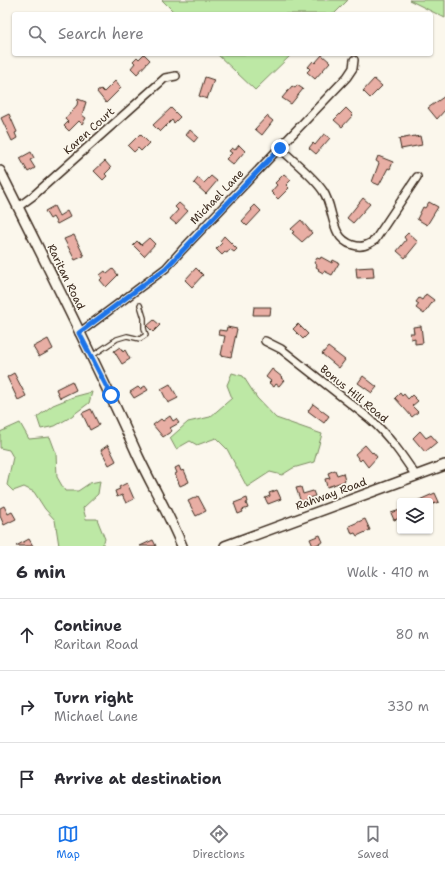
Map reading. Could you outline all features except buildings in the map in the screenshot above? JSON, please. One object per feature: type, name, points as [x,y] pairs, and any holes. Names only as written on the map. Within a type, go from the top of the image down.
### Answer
[{"type":"street","name":"Michael Lane","points":[[79,333],[166,268],[347,76],[352,68],[354,60]]},
{"type":"street","name":"Karen Court","points":[[18,207],[33,196],[164,78],[176,76]]},
{"type":"street","points":[[280,148],[324,193],[340,236],[348,244],[360,247],[376,240],[417,177]]},
{"type":"street","name":"Raritan Road","points":[[0,171],[126,427],[139,457],[172,521],[182,546]]},
{"type":"street","name":"Bonus Hill Road","points":[[265,341],[281,349],[381,429],[398,449],[416,476]]},
{"type":"street","name":"Rahway Road","points":[[225,546],[445,465]]},
{"type":"lane","points":[[91,357],[117,339],[127,336],[140,339],[146,335],[144,318],[140,305]]},
{"type":"green space","points":[[162,0],[348,0],[336,12],[174,12]]},
{"type":"green space","points":[[409,0],[445,0],[445,18]]},
{"type":"green space","points":[[219,56],[290,56],[255,90]]},
{"type":"green space","points":[[232,373],[243,376],[257,398],[276,418],[322,434],[314,462],[293,468],[282,475],[270,472],[247,487],[227,449],[216,438],[197,445],[190,441],[176,449],[170,438],[188,422],[210,417],[232,398],[227,385]]},
{"type":"green space","points":[[92,392],[89,403],[69,418],[55,426],[41,429],[37,417],[53,405],[73,397]]},
{"type":"green space","points":[[20,423],[29,439],[50,437],[56,453],[57,477],[65,491],[78,491],[90,483],[100,481],[98,494],[83,508],[86,519],[97,519],[105,539],[102,546],[59,546],[55,520],[45,509],[34,492],[24,487],[13,491],[7,485],[13,457],[9,450],[0,448],[0,432]]},
{"type":"route","points":[[111,395],[79,333],[166,268],[280,148]]}]
